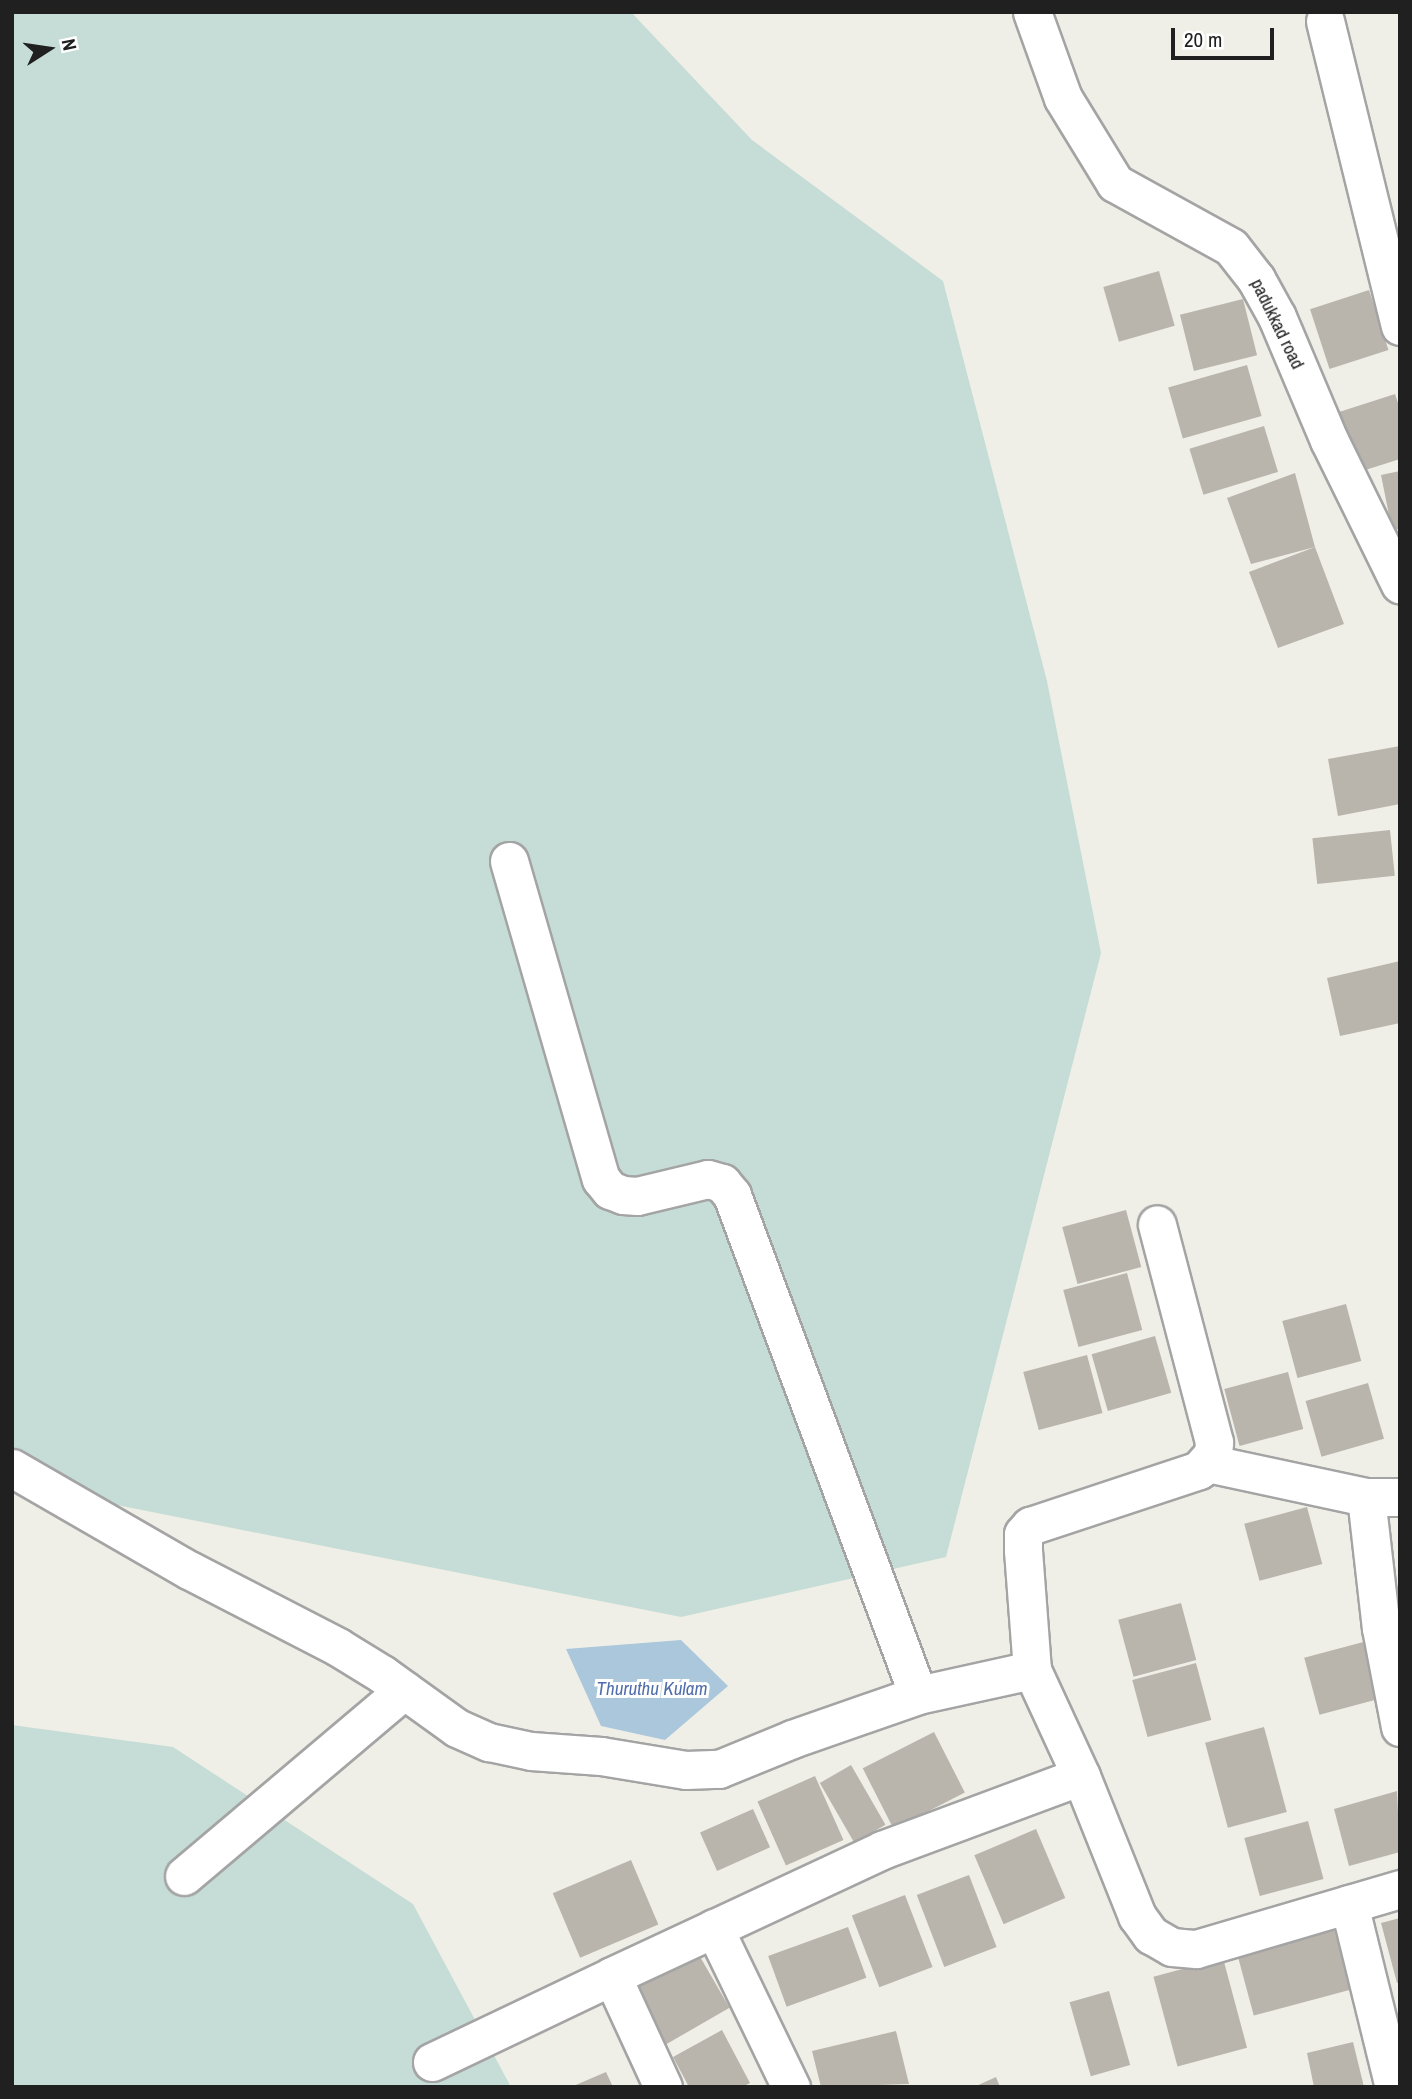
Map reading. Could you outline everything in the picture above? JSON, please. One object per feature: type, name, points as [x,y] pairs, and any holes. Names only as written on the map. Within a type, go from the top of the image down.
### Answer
[{"type":"street","name":"padukkad road","points":[[1032,12],[1063,98],[1115,183],[1231,247],[1256,279],[1277,317],[1329,440],[1400,584]]},
{"type":"street","points":[[1325,20],[1400,326]]},
{"type":"street","points":[[509,861],[601,1179],[610,1190],[623,1195],[637,1196],[708,1179],[722,1183],[732,1195],[918,1695]]},
{"type":"street","points":[[1157,1224],[1214,1441],[1213,1454],[1199,1470],[1030,1526],[1023,1534],[1032,1670],[1082,1776],[1137,1916],[1151,1936],[1172,1947],[1196,1949],[1400,1889]]},
{"type":"street","points":[[1207,1463],[1383,1497],[1381,1628],[1400,1727]]},
{"type":"street","points":[[12,1468],[189,1570],[338,1647],[457,1728],[489,1742],[531,1751],[601,1756],[687,1770],[719,1769],[792,1739],[918,1695],[1032,1670]]},
{"type":"street","points":[[184,1876],[404,1690]]},
{"type":"street","points":[[432,2062],[882,1850],[1082,1776]]},
{"type":"street","points":[[1349,1904],[1394,2087]]},
{"type":"street","points":[[714,1928],[791,2087]]},
{"type":"street","points":[[612,1976],[663,2087]]},
{"type":"shaded area","points":[[12,12],[631,12],[752,140],[943,281],[1047,681],[1101,953],[946,1557],[681,1617],[41,1490],[12,1475]]},
{"type":"shaded area","points":[[12,1725],[173,1747],[413,1904],[511,2087],[12,2087]]},
{"type":"water","name":"Thuruthu Kulam","points":[[681,1640],[728,1686],[665,1740],[601,1726],[566,1649]]},
{"type":"building","points":[[1159,271],[1175,326],[1119,342],[1103,287]]},
{"type":"building","points":[[1369,290],[1388,350],[1330,369],[1310,309]]},
{"type":"building","points":[[1243,299],[1257,355],[1194,371],[1180,315]]},
{"type":"building","points":[[1247,365],[1262,416],[1183,439],[1168,388]]},
{"type":"building","points":[[1395,394],[1400,409],[1400,459],[1356,473],[1336,413]]},
{"type":"building","points":[[1264,426],[1278,472],[1203,495],[1189,449]]},
{"type":"building","points":[[1400,471],[1400,529],[1392,530],[1381,475]]},
{"type":"building","points":[[1295,473],[1315,547],[1251,564],[1227,498]]},
{"type":"building","points":[[1315,547],[1344,624],[1278,648],[1249,572]]},
{"type":"building","points":[[1400,746],[1400,804],[1338,816],[1328,759]]},
{"type":"building","points":[[1390,830],[1395,876],[1317,884],[1312,838]]},
{"type":"building","points":[[1400,961],[1400,1023],[1340,1036],[1327,978]]},
{"type":"building","points":[[1126,1210],[1141,1267],[1078,1284],[1062,1227]]},
{"type":"building","points":[[1127,1273],[1142,1330],[1079,1347],[1063,1290]]},
{"type":"building","points":[[1346,1304],[1361,1361],[1298,1378],[1282,1321]]},
{"type":"building","points":[[1155,1336],[1171,1393],[1108,1411],[1092,1354]]},
{"type":"building","points":[[1087,1355],[1103,1413],[1039,1430],[1023,1372]]},
{"type":"building","points":[[1288,1372],[1303,1429],[1240,1446],[1224,1389]]},
{"type":"building","points":[[1368,1383],[1384,1439],[1322,1457],[1306,1401]]},
{"type":"building","points":[[1307,1507],[1322,1564],[1259,1581],[1244,1524]]},
{"type":"building","points":[[1181,1603],[1196,1660],[1133,1677],[1118,1620]]},
{"type":"building","points":[[1367,1641],[1382,1698],[1319,1715],[1304,1658]]},
{"type":"building","points":[[1196,1663],[1211,1720],[1148,1737],[1132,1680]]},
{"type":"building","points":[[1264,1727],[1287,1812],[1228,1828],[1205,1743]]},
{"type":"building","points":[[934,1732],[965,1793],[894,1829],[863,1768]]},
{"type":"building","points":[[851,1765],[886,1825],[854,1843],[820,1783]]},
{"type":"building","points":[[815,1776],[843,1840],[786,1866],[757,1802]]},
{"type":"building","points":[[1397,1791],[1400,1852],[1349,1866],[1334,1809]]},
{"type":"building","points":[[753,1809],[770,1847],[717,1871],[700,1833]]},
{"type":"building","points":[[1308,1821],[1324,1879],[1260,1896],[1244,1838]]},
{"type":"building","points":[[1036,1829],[1065,1898],[1004,1924],[974,1855]]},
{"type":"building","points":[[631,1860],[658,1924],[580,1958],[553,1893]]},
{"type":"building","points":[[969,1875],[997,1947],[944,1967],[917,1895]]},
{"type":"building","points":[[905,1895],[933,1967],[879,1987],[852,1915]]},
{"type":"building","points":[[1400,1918],[1400,1982],[1397,1983],[1381,1923]]},
{"type":"building","points":[[1333,1925],[1350,1990],[1254,2016],[1236,1951]]},
{"type":"building","points":[[848,1927],[866,1978],[787,2007],[768,1956]]},
{"type":"building","points":[[695,1948],[730,2008],[661,2047],[627,1988]]},
{"type":"building","points":[[1223,1958],[1247,2048],[1178,2066],[1153,1977]]},
{"type":"building","points":[[1109,1991],[1130,2065],[1091,2076],[1070,2002]]},
{"type":"building","points":[[722,2030],[750,2083],[742,2087],[689,2087],[673,2057]]},
{"type":"building","points":[[896,2031],[909,2084],[821,2087],[812,2051]]},
{"type":"building","points":[[1353,2042],[1364,2087],[1314,2087],[1307,2053]]},
{"type":"building","points":[[606,2072],[613,2087],[571,2087]]},
{"type":"building","points":[[996,2077],[1000,2087],[974,2087]]}]
